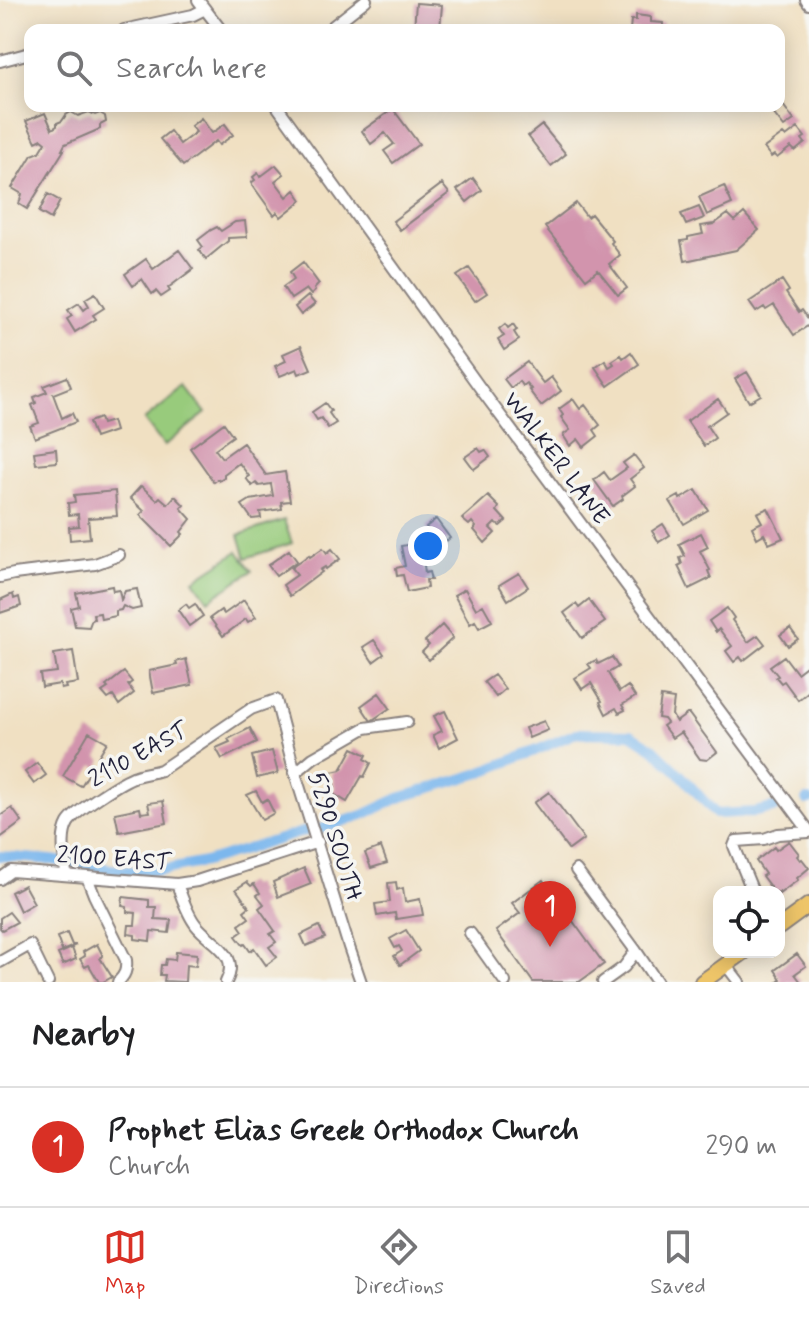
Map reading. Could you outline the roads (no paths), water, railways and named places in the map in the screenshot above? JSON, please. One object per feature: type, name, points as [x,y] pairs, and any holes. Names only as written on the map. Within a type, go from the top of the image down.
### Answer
[{"type":"main road","points":[[785,923],[809,905]]},
{"type":"main road","points":[[702,982],[736,958]]},
{"type":"street","points":[[336,24],[366,0]]},
{"type":"street","points":[[152,24],[193,15],[202,5],[216,24]]},
{"type":"street","points":[[0,61],[24,55]]},
{"type":"street","name":"WALKER LANE","points":[[281,112],[492,404],[809,832]]},
{"type":"street","points":[[0,577],[95,564],[119,555]]},
{"type":"street","name":"5290 SOUTH","points":[[276,700],[295,773],[361,982]]},
{"type":"street","name":"2110 EAST","points":[[66,866],[64,835],[68,823],[79,812],[135,776],[161,770],[251,709],[276,700]]},
{"type":"street","points":[[295,773],[313,758],[365,728],[407,722]]},
{"type":"street","points":[[751,886],[734,846],[736,841],[809,832]]},
{"type":"street","name":"2100 EAST","points":[[1,877],[11,871],[66,866],[87,877],[177,884],[197,881],[314,833]]},
{"type":"street","points":[[576,870],[657,982]]},
{"type":"street","points":[[87,877],[126,960],[127,970],[118,982]]},
{"type":"street","points":[[177,884],[194,922],[228,958],[231,967],[226,982]]},
{"type":"street","points":[[470,933],[505,982]]},
{"type":"street","points":[[0,962],[30,945],[48,982]]},
{"type":"street","points":[[603,982],[624,967],[636,951]]},
{"type":"street","points":[[726,965],[739,982]]},
{"type":"waterway","points":[[320,829],[363,815],[399,798],[477,774],[576,733],[631,734],[653,748],[716,814],[755,812],[777,807]]},
{"type":"waterway","points":[[0,856],[124,871],[159,871],[205,862],[309,830]]},
{"type":"place","name":"Prophet Elias Greek Orthodox Church","points":[[550,947]]}]
